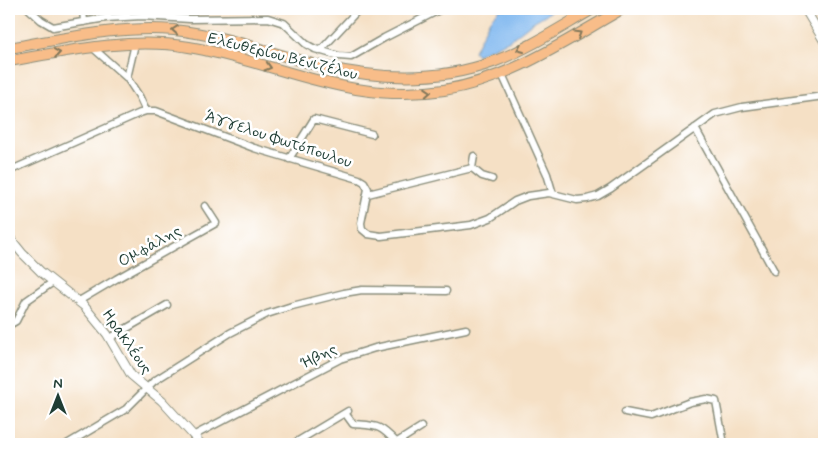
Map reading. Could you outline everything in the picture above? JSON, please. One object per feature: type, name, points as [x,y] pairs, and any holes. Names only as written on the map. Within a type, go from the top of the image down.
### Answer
[{"type":"main road","name":"Ελευθερίου Βενιζέλου","points":[[9,48],[128,30],[174,30],[210,36],[321,66],[360,74],[395,77],[431,76],[493,62],[531,45],[593,9]]},
{"type":"main road","name":"Ελευθερίου Βενιζέλου","points":[[9,61],[93,48],[135,44],[176,45],[209,50],[315,81],[368,91],[408,93],[435,91],[470,84],[502,74],[539,57],[622,9]]},
{"type":"street","points":[[29,9],[41,20],[53,27],[59,40]]},
{"type":"street","points":[[83,9],[84,22]]},
{"type":"street","points":[[320,51],[359,9]]},
{"type":"street","points":[[53,27],[142,16],[196,19],[268,18],[284,23],[306,44],[320,51],[339,56],[354,57],[379,40],[441,9]]},
{"type":"street","points":[[804,9],[824,41]]},
{"type":"street","points":[[128,78],[135,44]]},
{"type":"street","points":[[9,171],[146,111],[128,78],[93,48]]},
{"type":"street","points":[[502,74],[547,174],[553,194]]},
{"type":"street","points":[[472,168],[368,194],[361,226],[368,234],[377,236],[476,224],[490,218],[523,197],[553,194],[582,200],[598,196],[715,114],[824,96]]},
{"type":"street","name":"Άγγελου Φωτόπουλου","points":[[146,111],[156,111],[254,148],[359,179],[366,185],[368,194]]},
{"type":"street","points":[[289,159],[314,120],[372,134]]},
{"type":"street","points":[[695,128],[774,271]]},
{"type":"street","points":[[472,168],[474,156]]},
{"type":"street","points":[[472,168],[482,176],[492,179]]},
{"type":"street","name":"Ομφάλης","points":[[79,301],[216,223],[206,206]]},
{"type":"street","name":"Ηρακλέους","points":[[9,237],[32,264],[79,301],[94,317],[110,338],[128,371],[137,382],[162,401],[201,444]]},
{"type":"street","points":[[9,325],[16,321],[26,301],[53,282]]},
{"type":"street","points":[[67,444],[126,409],[154,381],[246,324],[267,314],[292,306],[362,290],[446,292]]},
{"type":"street","points":[[110,338],[167,305]]},
{"type":"street","name":"Ήβης","points":[[193,436],[340,359],[375,348],[466,329]]},
{"type":"street","points":[[624,412],[651,417],[690,402],[706,399],[716,401],[724,444]]},
{"type":"street","points":[[293,444],[347,412],[353,424],[383,428],[395,443],[421,428]]},
{"type":"water","points":[[500,9],[555,9],[533,22],[510,40],[477,55],[474,51],[490,19]]}]
